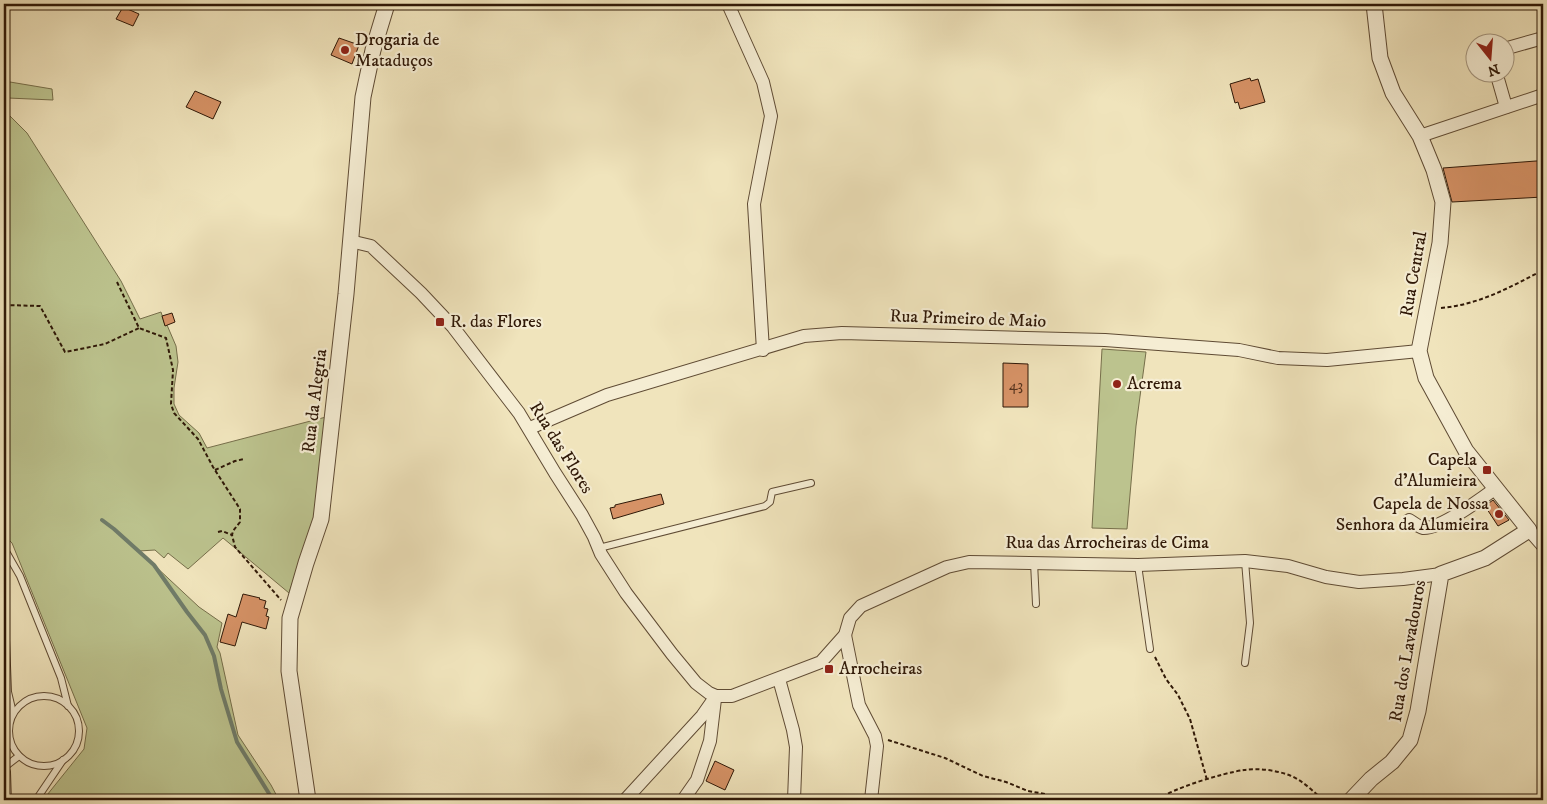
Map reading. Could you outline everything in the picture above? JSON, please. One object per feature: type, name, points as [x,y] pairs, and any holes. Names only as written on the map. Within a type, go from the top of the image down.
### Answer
[{"type":"street","name":"Rua da Alegria","points":[[308,800],[289,671],[288,645],[291,611],[322,519],[363,97],[386,4]]},
{"type":"street","points":[[728,4],[763,82],[771,116],[754,204],[763,350]]},
{"type":"street","name":"Rua Central","points":[[1374,4],[1380,58],[1393,93],[1420,136],[1434,170],[1443,202],[1440,243],[1419,351],[1426,378],[1466,451],[1529,530]]},
{"type":"street","points":[[1514,46],[1543,37]]},
{"type":"street","points":[[1499,82],[1506,108]]},
{"type":"street","points":[[1420,136],[1543,95]]},
{"type":"street","name":"Rua das Flores","points":[[350,241],[371,246],[437,308],[501,387],[530,428],[626,594],[696,683],[716,696]]},
{"type":"street","name":"Rua Primeiro de Maio","points":[[530,428],[608,395],[763,350],[804,336],[842,333],[1105,340],[1239,350],[1278,358],[1327,360],[1419,351]]},
{"type":"street","points":[[1409,520],[1422,528],[1432,527],[1466,509],[1496,488]]},
{"type":"street","points":[[1529,530],[1543,546]]},
{"type":"street","name":"Rua das Arrocheiras de Cima","points":[[716,696],[732,696],[821,662],[845,635],[850,618],[861,606],[947,567],[969,562],[1138,564],[1245,561],[1288,566],[1326,577],[1359,582],[1440,574],[1485,558],[1529,530]]},
{"type":"street","name":"Rua dos Lavadouros","points":[[1351,800],[1371,779],[1392,762],[1410,740],[1418,711],[1440,574]]},
{"type":"street","points":[[845,635],[859,704],[875,736],[877,746],[871,800]]},
{"type":"street","points":[[779,679],[796,747],[794,800]]},
{"type":"street","points":[[625,800],[702,716],[716,696]]},
{"type":"street","points":[[683,800],[697,780],[710,741],[716,696]]},
{"type":"lane","points":[[600,548],[765,506],[770,502],[772,492],[811,483]]},
{"type":"lane","points":[[4,549],[4,577]]},
{"type":"lane","points":[[4,549],[20,576],[58,670],[68,706],[77,719],[79,734],[74,749],[63,760],[36,800]]},
{"type":"lane","points":[[1245,561],[1250,623],[1245,663]]},
{"type":"lane","points":[[1034,562],[1036,604]]},
{"type":"lane","points":[[1138,564],[1142,605],[1150,649]]},
{"type":"lane","points":[[4,588],[8,692],[14,713]]},
{"type":"lane","points":[[63,760],[48,766],[32,764],[19,756],[12,746],[8,734],[7,721],[24,701],[39,696],[55,697],[68,706]]},
{"type":"lane","points":[[8,800],[5,765],[19,756]]},
{"type":"path","points":[[1428,308],[1474,303],[1543,270]]},
{"type":"path","points":[[117,282],[139,328],[166,338],[173,370],[171,404],[174,412],[198,439],[240,510],[240,522],[232,535],[235,547],[291,611]]},
{"type":"path","points":[[4,305],[40,306],[65,352],[105,344],[139,328]]},
{"type":"path","points":[[215,470],[244,459]]},
{"type":"path","points":[[218,532],[222,531],[232,535]]},
{"type":"path","points":[[1150,649],[1190,719],[1207,780]]},
{"type":"path","points":[[875,736],[945,758],[983,776],[1006,782],[1028,791],[1045,794],[1054,798],[1075,800]]},
{"type":"path","points":[[1157,800],[1207,780],[1243,770],[1268,770],[1289,775],[1312,790],[1323,800]]},
{"type":"green space","points":[[4,81],[52,89],[53,100],[8,98],[4,107]]},
{"type":"green space","points":[[4,110],[27,133],[121,281],[140,319],[161,312],[165,325],[167,325],[176,346],[178,362],[174,388],[174,404],[179,415],[199,433],[207,448],[326,417],[319,491],[312,526],[289,593],[223,538],[188,569],[168,553],[164,558],[155,550],[139,551],[199,607],[222,623],[217,647],[220,653],[238,735],[279,800],[43,800],[84,749],[87,728],[12,543],[4,535]]},
{"type":"green space","points":[[1102,349],[1146,352],[1136,426],[1127,529],[1092,528]]},
{"type":"building","points":[[123,7],[139,14],[133,26],[116,19]]},
{"type":"building","name":"Drogaria de Mataduços","points":[[339,38],[359,45],[352,64],[331,55]]},
{"type":"building","points":[[1250,78],[1251,81],[1258,79],[1265,102],[1240,109],[1238,102],[1235,103],[1230,84]]},
{"type":"building","points":[[195,91],[221,102],[213,119],[186,107]]},
{"type":"building","points":[[1543,161],[1543,197],[1452,202],[1443,168]]},
{"type":"building","points":[[172,313],[175,322],[165,326],[162,316]]},
{"type":"building","points":[[1003,363],[1028,364],[1028,407],[1003,407]]},
{"type":"building","points":[[661,494],[664,504],[613,519],[610,508],[615,507],[615,505]]},
{"type":"building","name":"Capela de Nossa Senhora da Alumieira","points":[[1493,500],[1509,520],[1498,526],[1485,506]]},
{"type":"building","points":[[243,594],[266,601],[264,608],[268,609],[266,616],[269,617],[266,629],[242,622],[235,646],[220,642],[228,614],[236,617]]},
{"type":"building","points":[[715,761],[734,770],[725,790],[706,781]]},
{"type":"waterway","points":[[102,520],[154,565],[205,635],[214,656],[221,689],[237,742],[273,800]]},
{"type":"place","name":"Drogaria de Mataduços","points":[[345,50]]},
{"type":"place","name":"R. das Flores","points":[[440,322]]},
{"type":"place","name":"Acrema","points":[[1117,384]]},
{"type":"place","name":"Capela d'Alumieira","points":[[1487,470]]},
{"type":"place","name":"Capela de Nossa Senhora da Alumieira","points":[[1499,514]]},
{"type":"place","name":"Arrocheiras","points":[[829,669]]}]
